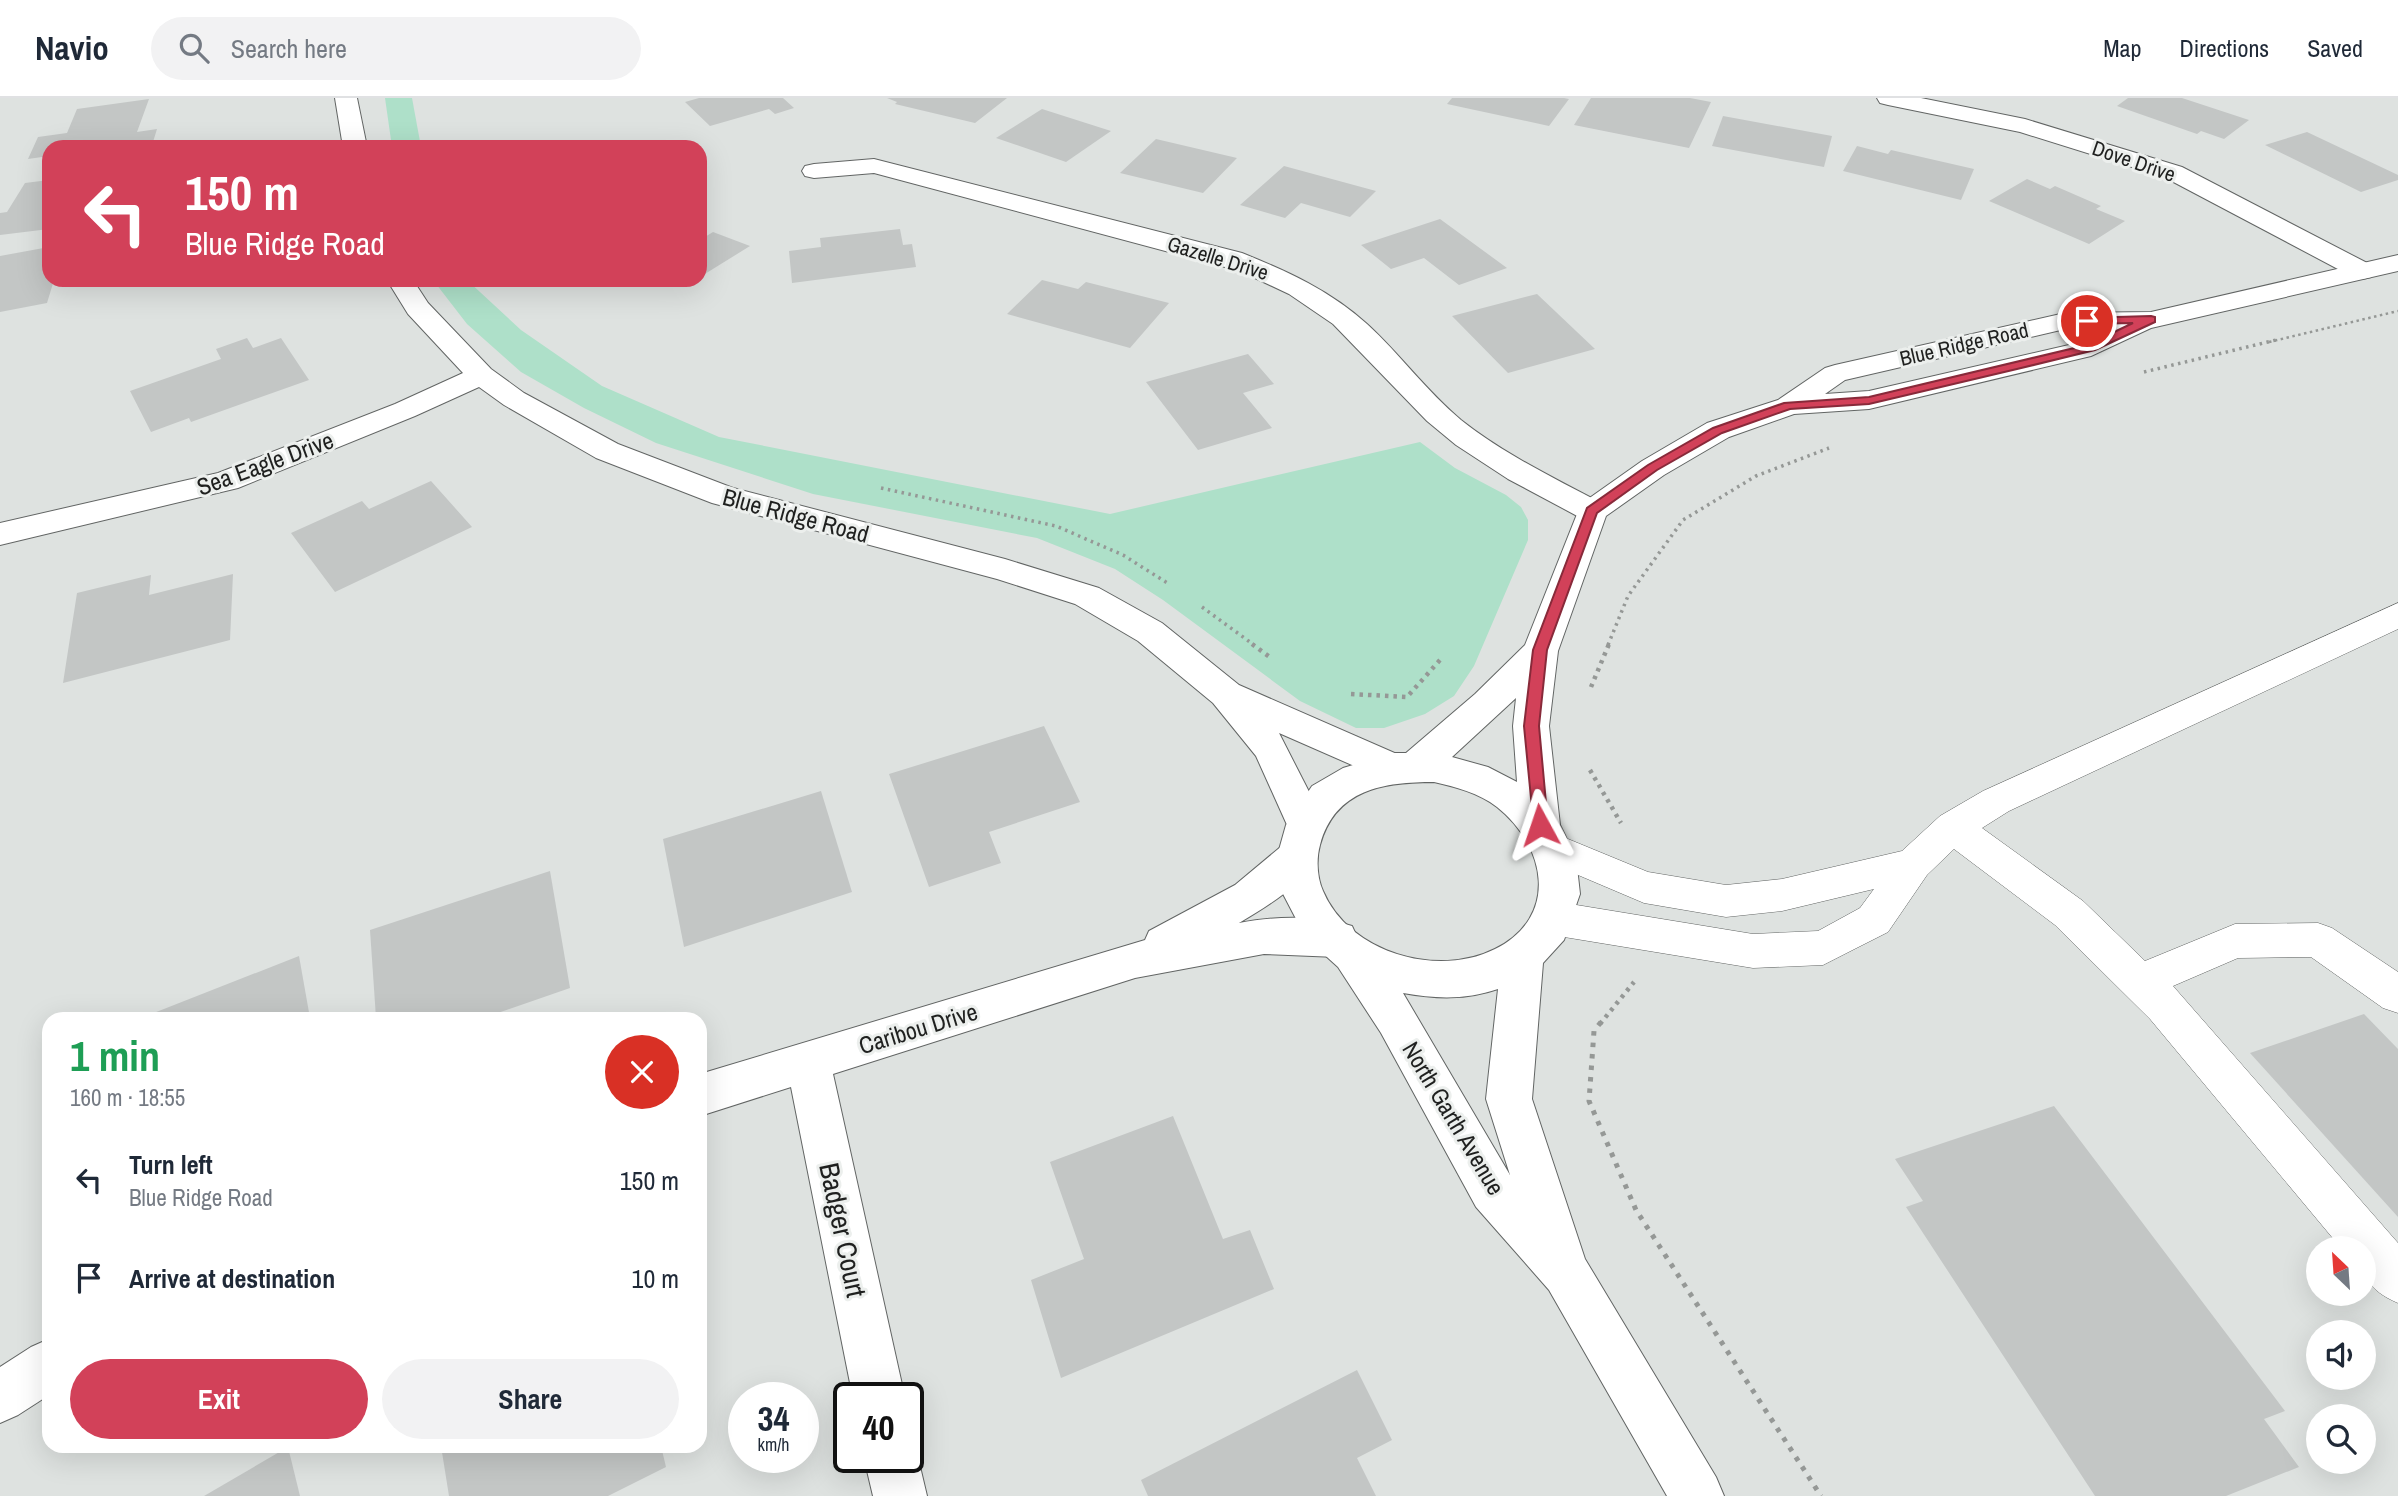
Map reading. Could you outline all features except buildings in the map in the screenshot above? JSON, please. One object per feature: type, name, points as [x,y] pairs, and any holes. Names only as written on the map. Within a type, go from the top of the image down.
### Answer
[{"type":"street","points":[[346,98],[354,140]]},
{"type":"street","name":"Dove Drive","points":[[1888,98],[2025,126],[2173,172],[2362,271]]},
{"type":"street","name":"Gazelle Drive","points":[[814,171],[874,166],[1233,259],[1274,275],[1316,298],[1356,329],[1449,425],[1510,467],[1592,511]]},
{"type":"street","name":"Blue Ridge Road","points":[[1592,511],[1653,468],[1718,430],[1788,405],[1869,400],[2091,348],[2151,320],[2398,263]]},
{"type":"street","name":"Blue Ridge Road","points":[[404,287],[418,308],[481,375],[514,399],[607,451],[723,496],[1005,570],[1087,596],[1150,632],[1226,694],[1271,749],[1302,841]]},
{"type":"street","name":"Sea Eagle Drive","points":[[0,534],[226,481],[405,410],[481,375]]},
{"type":"street","points":[[1545,836],[1531,726],[1540,650],[1592,511]]},
{"type":"street","points":[[1404,767],[1488,704],[1540,650]]},
{"type":"street","name":"Blue Ridge Road","points":[[1226,694],[1404,767]]},
{"type":"street","points":[[1404,767],[1434,767],[1475,777],[1510,796],[1545,836],[1556,858],[1560,894],[1549,928],[1522,956],[1485,975],[1440,981],[1393,973],[1345,947],[1321,926],[1303,892],[1302,841],[1326,797],[1356,778],[1404,767]]},
{"type":"street","name":"Caribou Drive","points":[[1135,960],[1249,897],[1302,841]]},
{"type":"street","name":"Caribou Drive","points":[[707,1093],[1135,960],[1264,936],[1345,947]]},
{"type":"street","name":"North Garth Avenue","points":[[1345,947],[1396,1019],[1493,1191],[1566,1273],[1697,1496]]},
{"type":"street","name":"North Garth Avenue","points":[[1522,956],[1510,1099],[1566,1273]]},
{"type":"street","name":"Badger Court","points":[[808,1062],[876,1382]]},
{"type":"street","points":[[0,1397],[42,1370]]},
{"type":"street","points":[[895,1473],[900,1496]]},
{"type":"lane","points":[[1552,918],[1754,951],[1823,948],[1874,920],[1913,864],[1952,827],[1996,801],[2398,615]]},
{"type":"lane","points":[[1952,827],[2069,913],[2165,1006],[2398,1279]]},
{"type":"lane","points":[[1545,836],[1644,887],[1726,901],[1782,895],[1913,864]]},
{"type":"lane","points":[[2139,982],[2235,941],[2318,940],[2398,995]]},
{"type":"path","points":[[2133,375],[2398,311]]},
{"type":"path","points":[[1590,689],[1628,596],[1683,520],[1756,476],[1836,446]]},
{"type":"path","points":[[1586,763],[1624,828],[1657,871],[1655,889]]},
{"type":"path","points":[[1651,935],[1649,964],[1594,1031],[1589,1101],[1636,1210],[1821,1496]]},
{"type":"green space","points":[[385,98],[412,98],[420,140],[391,140]]},
{"type":"green space","points":[[438,287],[475,287],[521,330],[602,386],[719,437],[1110,514],[1420,442],[1455,468],[1506,495],[1521,507],[1528,520],[1528,540],[1474,666],[1454,696],[1425,714],[1384,728],[1356,728],[1300,701],[1163,600],[1115,569],[1037,538],[813,494],[656,443],[584,408],[521,372],[467,324]]},
{"type":"route","points":[[1540,825],[1531,726],[1540,650],[1592,511],[1653,468],[1718,430],[1788,405],[1869,400],[2091,348],[2151,320],[2087,321]]}]
